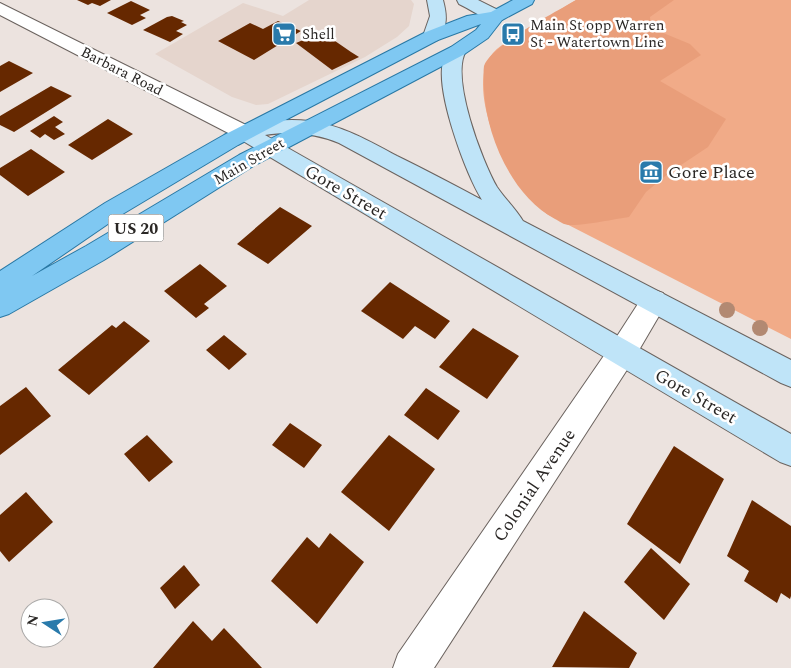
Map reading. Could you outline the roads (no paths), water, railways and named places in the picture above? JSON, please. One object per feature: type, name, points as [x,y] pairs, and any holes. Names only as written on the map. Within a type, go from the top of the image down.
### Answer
[{"type":"main road","name":"Main Street","points":[[0,284],[114,209],[245,133],[432,36],[510,5]]},
{"type":"main road","name":"Main Street","points":[[0,306],[95,253],[270,148],[457,51],[482,34],[510,5]]},
{"type":"street","points":[[432,36],[439,16],[434,0]]},
{"type":"street","points":[[465,0],[510,5]]},
{"type":"street","name":"Barbara Road","points":[[0,8],[245,133]]},
{"type":"street","points":[[457,51],[452,61],[452,79],[475,160],[491,196],[517,227]]},
{"type":"street","points":[[245,133],[279,126],[311,127],[335,133],[362,145],[791,374]]},
{"type":"street","name":"Gore Street","points":[[245,133],[791,451]]},
{"type":"street","name":"Colonial Avenue","points":[[412,668],[622,353],[654,301]]},
{"type":"place","name":"Shell","points":[[284,34]]},
{"type":"place","name":"Main St opp Warren St - Watertown Line","points":[[513,34]]},
{"type":"place","name":"Gore Place","points":[[651,172]]}]
